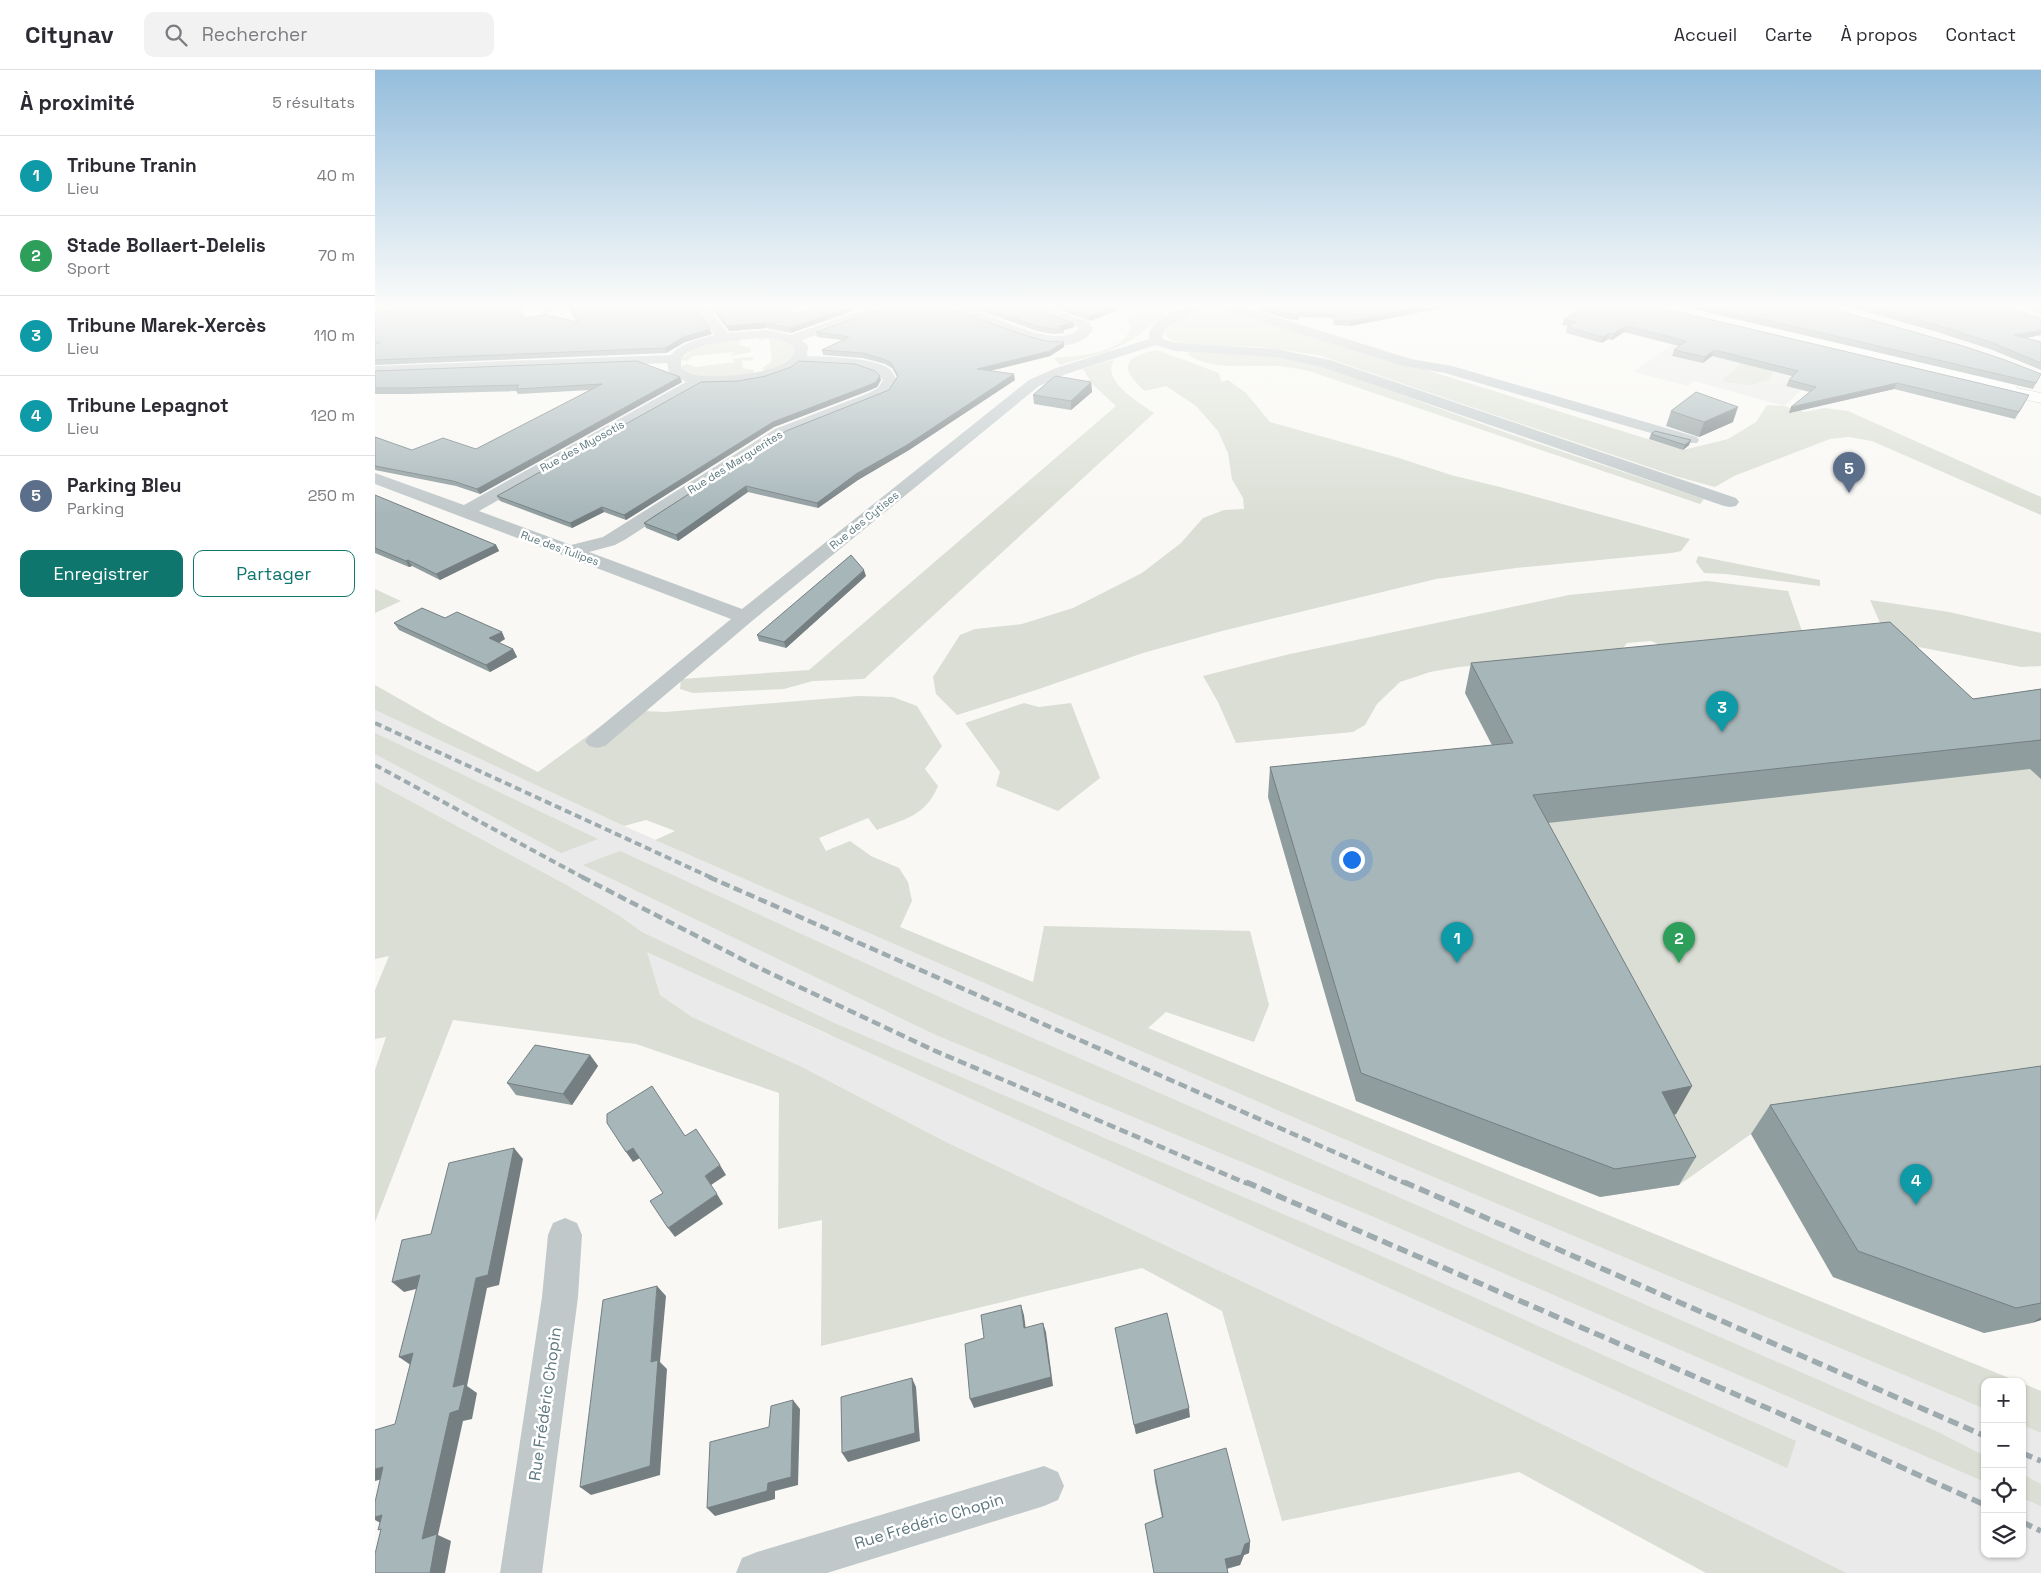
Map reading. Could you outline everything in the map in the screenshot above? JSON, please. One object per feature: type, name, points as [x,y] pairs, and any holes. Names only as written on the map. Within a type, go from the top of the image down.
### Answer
[{"type":"main road","points":[[1941,374],[2041,398]]},
{"type":"main road","points":[[1961,374],[2041,392]]},
{"type":"street","points":[[679,374],[699,380],[735,380],[765,374]]},
{"type":"street","name":"Rue des Marguerites","points":[[570,552],[609,541],[620,535],[775,436],[883,391],[890,380],[887,374]]},
{"type":"street","name":"Rue des Cytises","points":[[597,741],[745,617],[1034,383],[1054,374]]},
{"type":"street","points":[[1358,374],[1731,502]]},
{"type":"street","points":[[1465,374],[1691,440]]},
{"type":"street","name":"Rue des Myosotis","points":[[465,512],[699,380]]},
{"type":"street","name":"Rue des Tulipes","points":[[375,478],[745,617]]},
{"type":"street","name":"Rue Frédéric Chopin","points":[[521,1573],[560,1297],[565,1235]]},
{"type":"street","name":"Rue Frédéric Chopin","points":[[757,1573],[1044,1486]]},
{"type":"shaded area","points":[[691,374],[752,374],[714,378]]},
{"type":"shaded area","points":[[1086,374],[1113,374],[1123,390],[1154,413],[864,679],[813,681],[784,689],[693,693],[680,689],[681,679],[809,670],[1116,406],[1092,384]]},
{"type":"shaded area","points":[[1130,374],[1219,374],[1221,382],[1228,380],[1246,393],[1270,422],[1399,458],[1451,475],[1690,539],[1681,551],[1672,553],[1516,568],[1436,579],[1222,631],[1143,653],[957,715],[936,694],[933,677],[960,635],[975,629],[1022,624],[1073,608],[1142,573],[1181,543],[1203,518],[1224,510],[1244,509],[1243,498],[1232,479],[1228,453],[1218,431],[1196,406],[1166,386],[1145,391]]},
{"type":"shaded area","points":[[1318,374],[1344,374],[1507,433],[1704,499],[1700,504]]},
{"type":"shaded area","points":[[1374,374],[1439,374],[1683,450],[1728,439],[1756,422],[1767,405],[1784,406],[1805,412],[1824,408],[1848,411],[2041,497],[2041,515],[1872,441],[1848,437],[1830,439],[1734,476],[1715,487],[1675,476]]},
{"type":"shaded area","points":[[1642,374],[1819,374],[1784,406],[1694,381],[1688,386]]},
{"type":"shaded area","points":[[1772,374],[1769,380],[1751,385],[1725,382],[1723,379],[1729,375]]},
{"type":"shaded area","points":[[1698,556],[1820,580],[1820,586],[1704,573],[1696,562]]},
{"type":"shaded area","points":[[1707,581],[1788,591],[1803,634],[1670,649],[1651,641],[1627,643],[1620,652],[1459,667],[1430,672],[1400,682],[1377,704],[1365,725],[1353,732],[1236,743],[1218,702],[1203,676],[1290,654],[1569,595]]},
{"type":"shaded area","points":[[375,589],[401,601],[375,613]]},
{"type":"shaded area","points":[[1870,600],[1949,612],[2041,633],[2041,666],[2021,667],[1888,641]]},
{"type":"shaded area","points":[[375,685],[440,722],[538,772],[623,710],[665,712],[859,696],[893,697],[917,706],[942,746],[925,769],[938,786],[933,796],[921,810],[913,815],[877,830],[868,818],[819,838],[826,851],[850,841],[871,856],[899,868],[908,882],[912,901],[900,927],[1033,982],[1044,926],[1250,931],[1269,1005],[1254,1042],[1166,1012],[1148,1028],[2009,1378],[1981,1378],[1981,1407],[1367,1149],[655,840],[675,831],[646,820],[624,826],[375,710]]},
{"type":"shaded area","points":[[1465,693],[2000,772],[2041,716],[2041,1320],[1984,1333],[1833,1277],[1751,1134],[1679,1185],[1600,1197],[1356,1101],[1268,797],[1532,824]]},
{"type":"shaded area","points":[[1024,703],[1039,707],[1071,703],[1100,778],[1058,811],[996,786],[1000,772],[965,723]]},
{"type":"shaded area","points":[[375,710],[624,826],[1367,1149],[1981,1407],[1981,1558],[2026,1558],[2026,1427],[2041,1433],[2041,1573],[1847,1573],[1456,1382],[948,1143],[800,1066],[692,1017],[660,995],[646,951],[829,1035],[839,1025],[642,932],[620,916],[565,884],[375,782]]},
{"type":"shaded area","points":[[375,733],[598,839],[561,853],[375,754]]},
{"type":"shaded area","points":[[375,782],[565,884],[620,916],[642,932],[839,1025],[1370,1251],[1796,1441],[1787,1468],[647,952],[660,995],[692,1017],[800,1066],[948,1143],[1456,1382],[1847,1573],[1706,1573],[1519,1472],[1282,1521],[1222,1311],[1142,1268],[821,1346],[822,1220],[778,1229],[779,1093],[636,1044],[453,1020],[375,1222],[375,1070],[386,1037],[375,1039],[375,990],[389,956],[375,959]]},
{"type":"shaded area","points":[[620,851],[957,1005],[1938,1432],[1981,1454],[1981,1480],[1374,1217],[936,1035],[583,865]]},
{"type":"shaded area","points":[[2026,1385],[2041,1391],[2041,1433],[2026,1427]]},
{"type":"shaded area","points":[[2026,1476],[2041,1484],[2041,1506],[2026,1500]]},
{"type":"building","points":[[375,374],[672,374],[680,377],[477,489],[453,481],[375,466],[375,437],[412,450],[443,438],[476,449],[602,384],[516,389],[519,385],[375,388]]},
{"type":"building","points":[[771,374],[878,374],[880,376],[876,382],[867,386],[773,422],[624,515],[602,507],[570,523],[497,496],[701,382],[738,381]]},
{"type":"building","points":[[897,374],[1014,374],[907,445],[856,474],[817,503],[746,486],[676,535],[644,523],[786,431],[889,390],[898,376]]},
{"type":"building","points":[[1795,374],[1941,374],[2029,395],[2019,412],[1897,383],[1791,407],[1816,387],[1789,380]]},
{"type":"building","points":[[1998,374],[2041,374],[2036,383]]},
{"type":"building","points":[[1055,376],[1091,382],[1071,401],[1033,395]]},
{"type":"building","points":[[1696,392],[1738,407],[1704,422],[1671,411]]},
{"type":"building","points":[[1655,431],[1691,440],[1685,445],[1651,434]]},
{"type":"building","points":[[375,495],[496,545],[436,574],[408,560],[406,561],[375,548]]},
{"type":"building","points":[[851,555],[864,570],[784,642],[757,635]]},
{"type":"building","points":[[422,608],[445,618],[457,612],[502,632],[489,638],[513,649],[486,665],[394,623]]},
{"type":"building","points":[[1890,622],[1973,699],[2041,689],[2041,740],[1533,795],[1692,1086],[1662,1092],[1696,1157],[1615,1169],[1361,1073],[1270,767],[1513,743],[1471,663]]},
{"type":"building","points":[[535,1045],[590,1055],[563,1094],[507,1083]]},
{"type":"building","points":[[2041,1066],[2041,1303],[2016,1308],[1858,1251],[1770,1105]]},
{"type":"building","points":[[652,1086],[685,1136],[696,1129],[720,1165],[705,1176],[717,1194],[668,1228],[650,1201],[663,1193],[633,1148],[626,1152],[607,1123],[607,1114]]},
{"type":"building","points":[[514,1148],[488,1275],[476,1278],[453,1387],[465,1384],[459,1410],[450,1413],[422,1539],[437,1534],[430,1573],[375,1573],[375,1554],[382,1515],[375,1517],[375,1502],[383,1467],[375,1469],[375,1430],[395,1424],[413,1353],[399,1357],[420,1275],[392,1282],[402,1240],[431,1234],[449,1163]]},
{"type":"building","points":[[657,1286],[651,1362],[658,1360],[650,1466],[580,1487],[603,1300]]},
{"type":"building","points":[[1021,1305],[1024,1328],[1043,1323],[1051,1377],[970,1399],[965,1344],[984,1338],[981,1315]]},
{"type":"building","points":[[1167,1313],[1189,1408],[1134,1425],[1115,1328]]},
{"type":"building","points":[[912,1378],[915,1433],[842,1453],[841,1397]]},
{"type":"building","points":[[793,1400],[791,1477],[768,1483],[767,1491],[707,1508],[710,1442],[769,1427],[771,1406]]},
{"type":"building","points":[[1226,1448],[1250,1542],[1245,1544],[1241,1555],[1225,1559],[1228,1573],[1154,1573],[1145,1524],[1163,1517],[1154,1470]]},
{"type":"railway","points":[[375,723],[712,878]]},
{"type":"railway","points":[[375,765],[584,878]]},
{"type":"railway","points":[[582,877],[755,966],[933,1050],[1248,1184]]},
{"type":"railway","points":[[709,877],[1407,1184]]},
{"type":"railway","points":[[1246,1182],[1841,1440],[1981,1503]]},
{"type":"railway","points":[[1404,1182],[1981,1434]]},
{"type":"railway","points":[[2026,1455],[2041,1461]]},
{"type":"railway","points":[[2026,1524],[2041,1531]]},
{"type":"place","name":"Parking Bleu","points":[[1849,493]]},
{"type":"place","name":"Tribune Marek-Xercès","points":[[1722,732]]},
{"type":"place","name":"Tribune Tranin","points":[[1457,963]]},
{"type":"place","name":"Stade Bollaert-Delelis","points":[[1679,963]]},
{"type":"place","name":"Tribune Lepagnot","points":[[1916,1205]]}]
